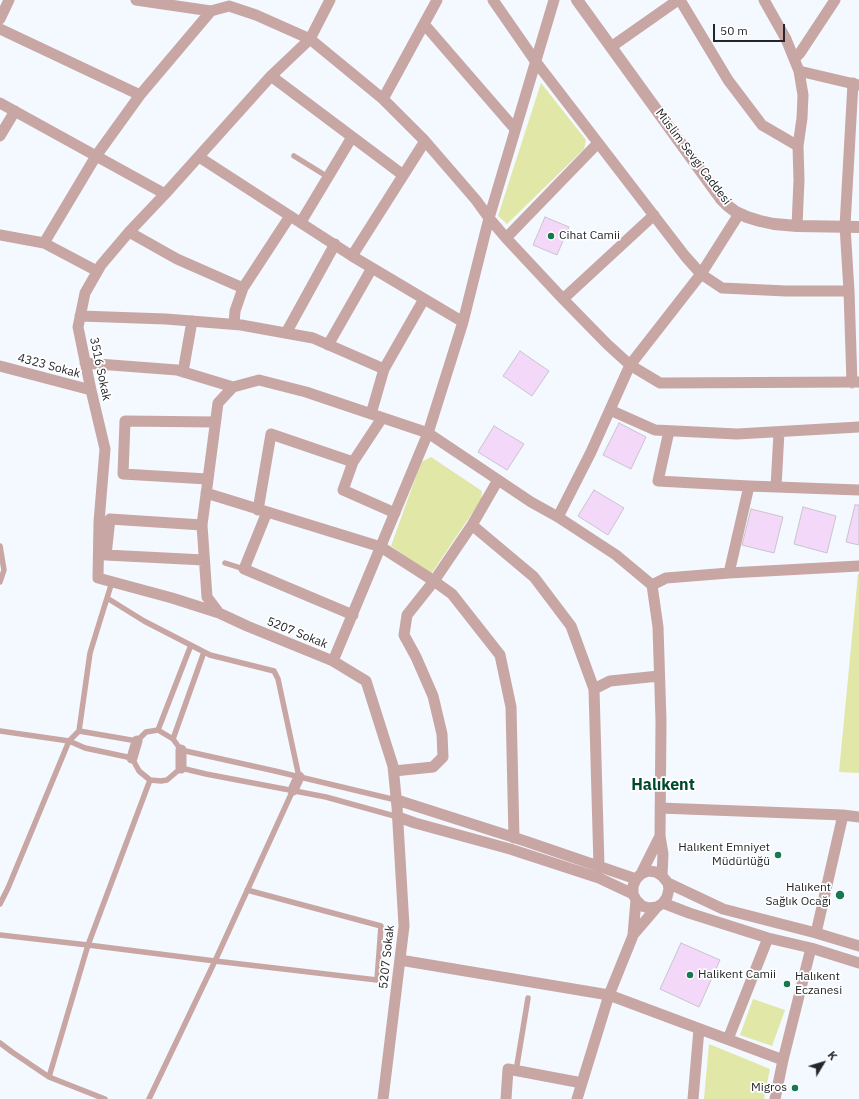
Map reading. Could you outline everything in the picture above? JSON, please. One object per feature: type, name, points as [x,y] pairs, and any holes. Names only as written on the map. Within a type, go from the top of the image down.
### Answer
[{"type":"street","points":[[0,19],[10,0]]},
{"type":"street","points":[[136,0],[166,2],[211,11]]},
{"type":"street","name":"3516 Sokak","points":[[98,578],[99,522],[105,449],[78,327],[85,292],[101,265],[129,232],[271,76],[310,39],[330,0]]},
{"type":"street","points":[[383,99],[437,0]]},
{"type":"street","points":[[492,0],[536,62],[685,256],[701,274],[722,288],[786,291],[849,291]]},
{"type":"street","points":[[333,661],[428,433],[462,322],[489,218],[554,0]]},
{"type":"street","name":"Müslim Sevgi Caddesi","points":[[577,0],[721,199],[728,206],[739,214],[760,221],[797,226],[859,227]]},
{"type":"street","points":[[611,47],[679,0],[728,80],[762,125],[798,146]]},
{"type":"street","points":[[764,0],[786,38],[799,70],[802,95],[802,118],[798,146],[800,180],[797,226]]},
{"type":"street","points":[[794,59],[800,53],[835,0]]},
{"type":"street","points":[[44,243],[96,156],[140,95],[211,11],[230,3],[310,39],[383,99],[425,141],[476,200],[506,238],[563,299],[630,365],[660,383],[855,383],[845,226],[856,84],[799,70]]},
{"type":"street","points":[[424,24],[516,129]]},
{"type":"street","points":[[0,29],[140,95]]},
{"type":"street","points":[[271,76],[403,175]]},
{"type":"street","points":[[0,102],[165,194]]},
{"type":"street","points":[[0,136],[15,111]]},
{"type":"street","points":[[301,222],[352,137]]},
{"type":"street","points":[[352,256],[425,141]]},
{"type":"street","points":[[506,238],[598,142]]},
{"type":"street","points":[[198,157],[352,256],[462,322]]},
{"type":"street","points":[[558,517],[591,452],[630,365],[701,274],[739,214]]},
{"type":"street","points":[[563,299],[654,215]]},
{"type":"street","points":[[234,324],[235,311],[243,288],[290,216]]},
{"type":"street","points":[[129,232],[177,259],[243,288]]},
{"type":"street","points":[[0,235],[44,243],[97,271]]},
{"type":"street","points":[[286,333],[335,244]]},
{"type":"street","points":[[328,345],[372,268]]},
{"type":"street","points":[[371,414],[384,368],[424,299]]},
{"type":"street","points":[[80,316],[166,319],[241,325],[313,338],[384,368]]},
{"type":"street","points":[[183,372],[192,321]]},
{"type":"street","points":[[85,363],[177,370],[233,387],[259,380],[306,392],[428,433],[531,502],[558,517],[616,555],[652,585],[658,627],[660,836],[665,879],[669,889],[667,897],[633,935]]},
{"type":"street","name":"4323 Sokak","points":[[0,366],[91,390]]},
{"type":"street","points":[[219,613],[207,596],[202,524],[218,403],[233,387]]},
{"type":"street","points":[[610,410],[655,430],[669,431],[737,434],[859,427]]},
{"type":"street","points":[[382,418],[353,462],[342,490],[395,513]]},
{"type":"street","points":[[208,479],[123,474],[125,421],[215,422]]},
{"type":"street","points":[[669,431],[658,481],[859,490]]},
{"type":"street","points":[[776,487],[779,432]]},
{"type":"street","points":[[353,462],[271,434],[263,511],[244,569],[353,615]]},
{"type":"street","points":[[394,771],[433,767],[443,757],[442,734],[433,696],[416,657],[404,635],[407,615],[434,581],[472,525],[498,480]]},
{"type":"street","points":[[729,573],[749,486]]},
{"type":"street","points":[[206,493],[381,547],[452,594],[500,655],[511,707],[514,838]]},
{"type":"street","points":[[202,524],[110,518],[106,555],[204,560]]},
{"type":"street","points":[[472,525],[534,577],[571,626],[594,689],[599,866]]},
{"type":"street","points":[[652,585],[666,578],[859,566]]},
{"type":"street","name":"5207 Sokak","points":[[98,578],[172,598],[219,613],[333,661],[366,680],[394,771],[404,926],[383,1099]]},
{"type":"street","points":[[594,689],[610,681],[659,676]]},
{"type":"street","points":[[132,758],[137,740]]},
{"type":"street","points":[[181,750],[181,768]]},
{"type":"street","points":[[293,790],[299,777]]},
{"type":"street","points":[[397,800],[599,866],[638,876],[648,872],[656,872],[665,879],[723,908],[859,946]]},
{"type":"street","points":[[660,808],[843,815],[859,817]]},
{"type":"street","points":[[816,933],[843,815]]},
{"type":"street","points":[[398,817],[510,849],[599,878],[635,897],[642,906],[649,908],[660,905],[768,938],[811,948],[859,963]]},
{"type":"street","points":[[577,1099],[609,995],[633,935],[635,897],[633,886],[660,836]]},
{"type":"street","points":[[728,1040],[768,938]]},
{"type":"street","points":[[775,1099],[783,1060],[811,948]]},
{"type":"street","points":[[400,960],[609,995],[783,1060]]},
{"type":"street","points":[[693,1099],[699,1029]]},
{"type":"street","points":[[506,1099],[508,1069],[582,1083]]},
{"type":"lane","points":[[294,156],[328,177]]},
{"type":"lane","points":[[0,546],[4,570],[0,582]]},
{"type":"lane","points":[[225,564],[244,569]]},
{"type":"lane","points":[[0,904],[69,741],[79,731],[90,653],[112,582]]},
{"type":"lane","points":[[108,598],[144,621],[210,655],[274,671],[278,679],[299,777]]},
{"type":"lane","points":[[158,730],[191,645]]},
{"type":"lane","points":[[173,739],[204,652]]},
{"type":"lane","points":[[0,730],[69,741],[85,748],[132,758],[139,771],[150,780],[167,780],[181,768],[326,797],[398,817]]},
{"type":"lane","points":[[79,731],[137,740],[146,732],[158,730],[173,739],[181,750],[397,800]]},
{"type":"lane","points":[[49,1077],[88,944],[150,780]]},
{"type":"lane","points":[[149,1099],[215,961],[293,790]]},
{"type":"lane","points":[[0,935],[88,944],[377,980],[381,926],[247,890]]},
{"type":"lane","points":[[516,1071],[528,998]]},
{"type":"lane","points":[[0,1043],[49,1077],[105,1099]]},
{"type":"green space","points":[[541,83],[586,140],[584,149],[507,224],[498,216]]},
{"type":"green space","points":[[431,457],[482,491],[481,500],[431,574],[391,546],[421,462]]},
{"type":"green space","points":[[859,574],[859,773],[839,772]]},
{"type":"green space","points":[[753,999],[785,1010],[772,1046],[740,1035]]},
{"type":"green space","points":[[709,1044],[770,1069],[764,1099],[704,1099]]},
{"type":"building","name":"Cihat Camii","points":[[545,217],[569,227],[557,255],[533,245]]},
{"type":"building","points":[[520,351],[549,371],[532,396],[503,376]]},
{"type":"building","points":[[619,423],[646,437],[631,469],[603,455]]},
{"type":"building","points":[[494,426],[524,444],[507,470],[478,452]]},
{"type":"building","points":[[594,490],[624,508],[608,535],[578,516]]},
{"type":"building","points":[[855,505],[859,505],[859,545],[846,542]]},
{"type":"building","points":[[803,507],[836,516],[827,553],[794,544]]},
{"type":"building","points":[[751,509],[783,517],[774,553],[742,545]]},
{"type":"building","name":"Halikent Camii","points":[[681,943],[720,960],[699,1007],[660,989]]},
{"type":"place","name":"Cihat Camii","points":[[551,236]]},
{"type":"place","name":"Halıkent Emniyet Müdürlüğü","points":[[778,855]]},
{"type":"place","name":"Halıkent Sağlık Ocağı","points":[[840,895]]},
{"type":"place","name":"Halikent Camii","points":[[690,975]]},
{"type":"place","name":"Halıkent Eczanesi","points":[[787,984]]},
{"type":"place","name":"Migros","points":[[795,1088]]},
{"type":"district","name":"Halıkent","points":[[663,785]]}]
